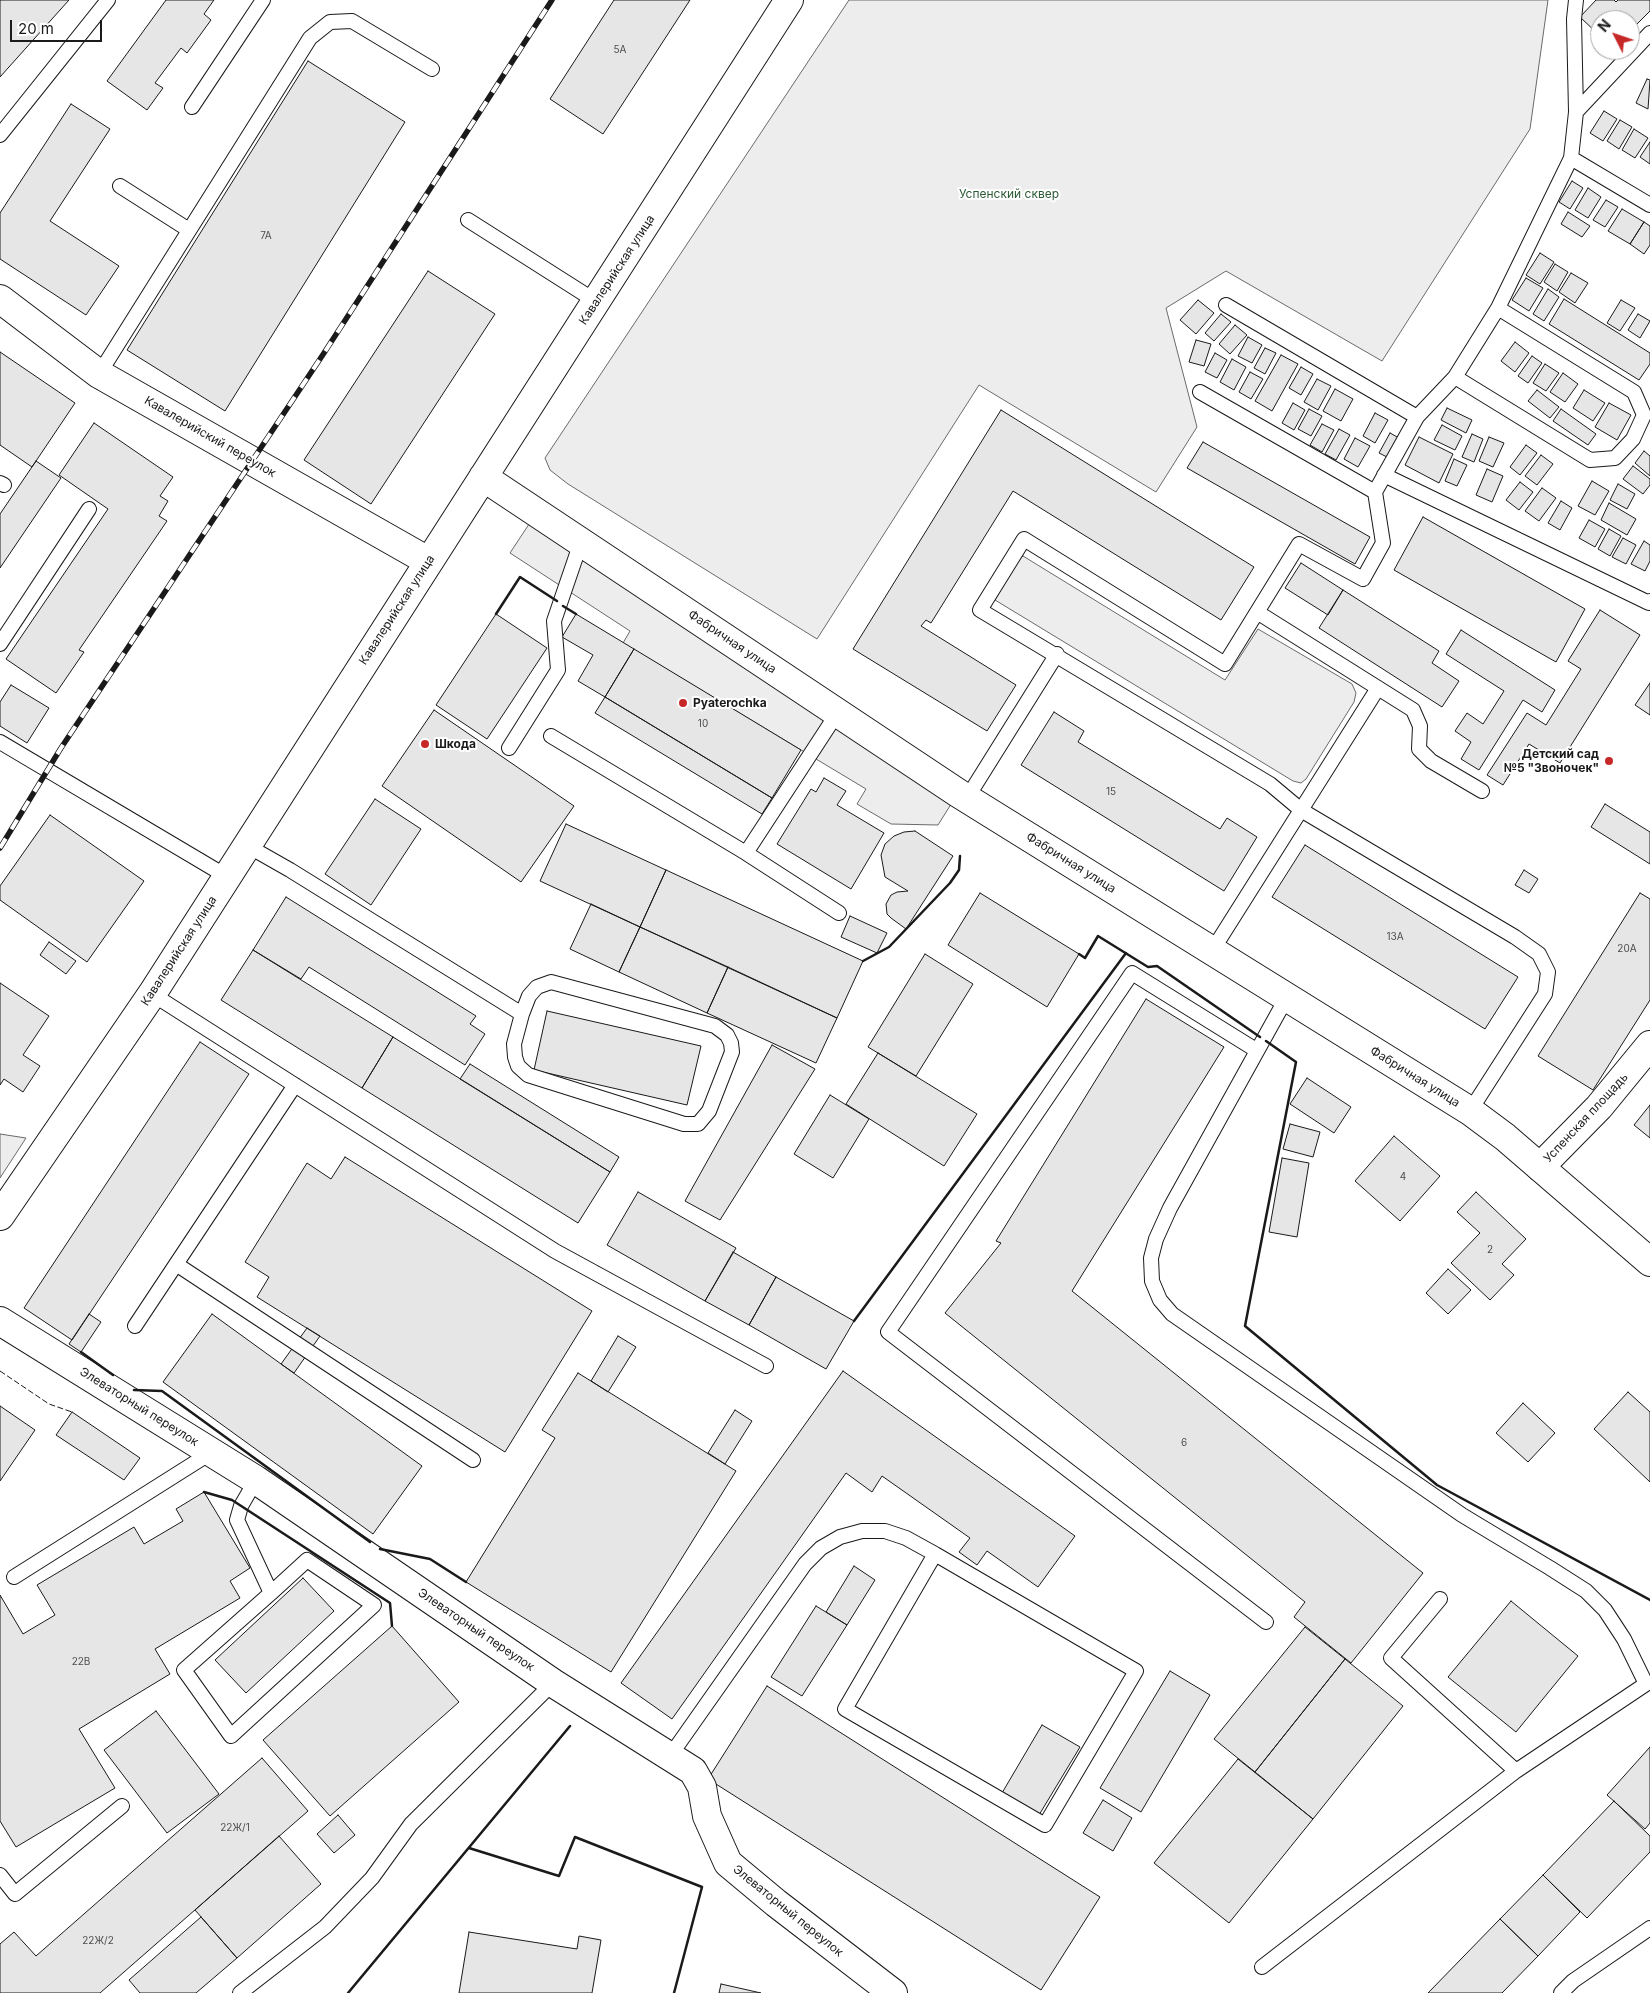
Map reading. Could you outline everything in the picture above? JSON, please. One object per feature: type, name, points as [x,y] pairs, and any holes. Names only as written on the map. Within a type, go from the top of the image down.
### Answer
[{"type":"street","name":"Кавалерийская улица","points":[[0,1216],[152,994],[789,0]]},
{"type":"street","name":"Кавалерийский переулок","points":[[0,299],[99,374],[428,561]]},
{"type":"street","name":"Фабричная улица","points":[[483,477],[967,798],[1470,1111],[1505,1137],[1650,1262]]},
{"type":"street","name":"Успенская площадь","points":[[1540,1167],[1599,1107],[1650,1045]]},
{"type":"street","name":"Элеваторный переулок","points":[[0,1321],[256,1480],[553,1683],[693,1770],[702,1787],[707,1816],[728,1863],[776,1904],[893,1993]]},
{"type":"lane","points":[[0,135],[108,0]]},
{"type":"lane","points":[[192,107],[263,0]]},
{"type":"lane","points":[[1470,1111],[1545,994],[1548,972],[1539,954],[1515,937],[1301,810],[1270,784],[1057,654],[980,610],[1024,539],[1225,664],[1299,544],[1363,579],[1383,542],[1375,492],[1417,417],[1455,377],[1498,308],[1571,158],[1576,112],[1574,19],[1576,0]]},
{"type":"lane","points":[[99,374],[310,38],[330,22],[352,21],[432,69]]},
{"type":"lane","points":[[1576,112],[1650,33]]},
{"type":"lane","points":[[1571,158],[1650,206]]},
{"type":"lane","points":[[120,186],[189,230]]},
{"type":"lane","points":[[468,220],[597,302]]},
{"type":"lane","points":[[1226,305],[1417,417]]},
{"type":"lane","points":[[1455,377],[1590,460],[1614,458],[1633,439],[1644,415],[1634,392],[1498,308]]},
{"type":"lane","points":[[1200,392],[1375,492]]},
{"type":"lane","points":[[1384,475],[1649,603],[1650,601]]},
{"type":"lane","points":[[0,644],[89,509]]},
{"type":"lane","points":[[508,748],[558,670],[554,621],[581,542]]},
{"type":"lane","points":[[1257,612],[1413,710],[1420,726],[1419,749],[1431,761],[1482,791]]},
{"type":"lane","points":[[967,798],[1057,654]]},
{"type":"lane","points":[[1212,951],[1378,688]]},
{"type":"lane","points":[[746,854],[838,712]]},
{"type":"lane","points":[[551,736],[746,854],[839,913]]},
{"type":"lane","points":[[0,742],[226,876]]},
{"type":"lane","points":[[246,845],[290,870],[522,1014]]},
{"type":"lane","points":[[1256,1050],[1132,973],[888,1332],[1266,1622]]},
{"type":"lane","points":[[551,982],[715,1026],[727,1035],[731,1043],[732,1052],[709,1111],[698,1124],[684,1124],[528,1075],[518,1066],[515,1056],[514,1044],[522,1014],[529,996],[537,988],[551,982]]},
{"type":"lane","points":[[152,994],[555,1250],[766,1366]]},
{"type":"lane","points":[[1262,1967],[1516,1771],[1648,1682],[1605,1610],[1586,1591],[1462,1515],[1172,1314],[1160,1300],[1152,1281],[1151,1258],[1156,1239],[1170,1208],[1287,997]]},
{"type":"lane","points":[[135,1326],[295,1085]]},
{"type":"lane","points":[[176,1264],[473,1460]]},
{"type":"lane","points":[[14,1577],[212,1452]]},
{"type":"lane","points":[[256,1480],[241,1506],[237,1520],[271,1593]]},
{"type":"lane","points":[[670,1756],[805,1564],[821,1548],[840,1537],[862,1531],[885,1532],[906,1538],[935,1554],[1136,1671],[1046,1825],[845,1708],[935,1554]]},
{"type":"lane","points":[[307,1560],[374,1605],[231,1736],[184,1670],[271,1593],[307,1560]]},
{"type":"lane","points":[[1440,1599],[1391,1658],[1516,1771]]},
{"type":"lane","points":[[240,1993],[325,1927],[372,1878],[411,1824],[553,1683]]},
{"type":"lane","points":[[0,1875],[16,1894],[122,1806]]},
{"type":"lane","points":[[1561,1993],[1573,1981],[1650,1928]]},
{"type":"shaded area","name":"Успенский сквер","points":[[849,0],[1548,0],[1530,129],[1382,361],[1226,271],[1166,308],[1197,427],[1156,492],[979,385],[817,639],[568,484],[550,470],[545,458]]},
{"type":"shaded area","points":[[537,512],[958,793],[938,825],[891,824],[857,804],[866,789],[623,643],[630,631],[510,553]]},
{"type":"shaded area","points":[[1023,556],[1225,680],[1258,629],[1352,684],[1356,693],[1354,702],[1306,779],[1301,783],[1293,781],[995,600],[1017,561]]},
{"type":"shaded area","points":[[0,1134],[26,1138],[0,1178]]},
{"type":"building","points":[[0,0],[69,0],[0,77]]},
{"type":"building","points":[[166,0],[214,0],[204,14],[211,20],[187,53],[181,48],[155,83],[163,88],[147,110],[107,81]]},
{"type":"building","points":[[614,0],[690,0],[603,134],[550,99]]},
{"type":"building","points":[[1596,0],[1614,0],[1616,2],[1618,0],[1650,0],[1650,11],[1640,21],[1640,10],[1590,10],[1590,26],[1580,17]]},
{"type":"building","points":[[308,61],[405,122],[225,411],[127,350]]},
{"type":"building","points":[[1647,79],[1650,80],[1648,109],[1636,103]]},
{"type":"building","points":[[71,104],[110,129],[50,221],[119,266],[86,315],[0,259],[0,213]]},
{"type":"building","points":[[1604,111],[1617,119],[1603,141],[1590,133]]},
{"type":"building","points":[[1620,120],[1632,127],[1619,149],[1607,141]]},
{"type":"building","points":[[1634,129],[1648,138],[1635,158],[1622,150]]},
{"type":"building","points":[[1650,142],[1650,164],[1640,157]]},
{"type":"building","points":[[1572,181],[1583,188],[1570,209],[1559,202]]},
{"type":"building","points":[[1588,188],[1601,197],[1588,218],[1575,210]]},
{"type":"building","points":[[1606,200],[1618,207],[1605,227],[1593,220]]},
{"type":"building","points":[[1622,209],[1644,222],[1630,244],[1608,231]]},
{"type":"building","points":[[1568,212],[1590,226],[1582,237],[1561,224]]},
{"type":"building","points":[[1644,222],[1650,226],[1650,245],[1644,254],[1630,244]]},
{"type":"building","points":[[1540,253],[1554,262],[1540,284],[1526,275]]},
{"type":"building","points":[[1555,264],[1568,272],[1557,291],[1544,282]]},
{"type":"building","points":[[428,271],[495,314],[371,504],[304,460]]},
{"type":"building","points":[[1571,273],[1588,283],[1575,303],[1559,292]]},
{"type":"building","points":[[1526,278],[1543,288],[1529,311],[1512,300]]},
{"type":"building","points":[[1548,289],[1559,297],[1544,321],[1533,314]]},
{"type":"building","points":[[1564,299],[1650,353],[1650,364],[1639,380],[1549,324]]},
{"type":"building","points":[[1198,300],[1214,313],[1196,334],[1180,320]]},
{"type":"building","points":[[1621,300],[1635,308],[1620,331],[1607,323]]},
{"type":"building","points":[[1221,314],[1231,322],[1214,341],[1205,333]]},
{"type":"building","points":[[1638,314],[1650,321],[1640,338],[1628,330]]},
{"type":"building","points":[[1235,325],[1247,335],[1230,354],[1219,344]]},
{"type":"building","points":[[1248,337],[1262,345],[1252,363],[1238,356]]},
{"type":"building","points":[[1196,340],[1211,344],[1204,366],[1189,362]]},
{"type":"building","points":[[1515,342],[1529,353],[1515,372],[1501,361]]},
{"type":"building","points":[[1265,348],[1276,353],[1265,374],[1254,368]]},
{"type":"building","points":[[0,352],[75,403],[32,467],[0,445]]},
{"type":"building","points":[[1215,353],[1227,360],[1217,378],[1205,372]]},
{"type":"building","points":[[1281,355],[1298,364],[1272,411],[1255,401]]},
{"type":"building","points":[[1532,356],[1542,363],[1528,383],[1518,376]]},
{"type":"building","points":[[1232,359],[1246,367],[1234,390],[1220,382]]},
{"type":"building","points":[[1545,364],[1559,373],[1546,391],[1533,383]]},
{"type":"building","points":[[1301,367],[1313,374],[1301,395],[1289,388]]},
{"type":"building","points":[[1250,372],[1263,379],[1251,399],[1239,392]]},
{"type":"building","points":[[1563,373],[1578,384],[1565,402],[1550,392]]},
{"type":"building","points":[[1317,379],[1331,386],[1318,410],[1304,402]]},
{"type":"building","points":[[1335,389],[1353,399],[1341,421],[1323,411]]},
{"type":"building","points":[[1537,390],[1559,407],[1550,418],[1528,401]]},
{"type":"building","points":[[1584,390],[1605,403],[1593,421],[1573,408]]},
{"type":"building","points":[[1293,403],[1305,410],[1294,430],[1282,423]]},
{"type":"building","points":[[1609,403],[1631,415],[1617,440],[1595,427]]},
{"type":"building","points":[[1447,408],[1472,420],[1466,433],[1441,420]]},
{"type":"building","points":[[1309,409],[1322,416],[1311,436],[1298,429]]},
{"type":"building","points":[[1561,409],[1596,434],[1588,445],[1553,421]]},
{"type":"building","points":[[1001,410],[1254,567],[1221,620],[1013,491],[931,623],[926,620],[921,626],[1016,685],[987,731],[853,649]]},
{"type":"building","points":[[1375,413],[1388,420],[1375,443],[1363,436]]},
{"type":"building","points":[[94,423],[173,477],[160,496],[168,501],[159,516],[167,521],[79,650],[84,652],[56,693],[6,659],[108,509],[59,475]]},
{"type":"building","points":[[1322,424],[1334,430],[1322,452],[1310,445]]},
{"type":"building","points":[[1442,425],[1462,436],[1455,450],[1434,440]]},
{"type":"building","points":[[1339,429],[1350,435],[1336,460],[1325,454]]},
{"type":"building","points":[[1390,433],[1399,438],[1389,458],[1379,453]]},
{"type":"building","points":[[1472,434],[1483,439],[1474,462],[1462,457]]},
{"type":"building","points":[[1419,437],[1453,454],[1439,483],[1405,465]]},
{"type":"building","points":[[1489,437],[1504,443],[1493,467],[1479,461]]},
{"type":"building","points":[[1355,438],[1370,446],[1358,467],[1344,459]]},
{"type":"building","points":[[1203,442],[1370,537],[1355,564],[1187,468]]},
{"type":"building","points":[[1526,445],[1537,453],[1520,475],[1510,467]]},
{"type":"building","points":[[1644,451],[1650,456],[1650,476],[1635,463]]},
{"type":"building","points":[[1541,455],[1553,464],[1537,485],[1525,476]]},
{"type":"building","points":[[1454,459],[1467,465],[1457,486],[1445,481]]},
{"type":"building","points":[[36,461],[61,478],[0,568],[0,514]]},
{"type":"building","points":[[1633,466],[1650,479],[1650,485],[1643,494],[1623,479]]},
{"type":"building","points":[[1487,469],[1503,476],[1492,502],[1476,495]]},
{"type":"building","points":[[1592,481],[1609,491],[1595,515],[1578,506]]},
{"type":"building","points":[[1520,482],[1533,492],[1519,510],[1506,500]]},
{"type":"building","points":[[1618,484],[1635,494],[1627,509],[1610,500]]},
{"type":"building","points":[[1542,488],[1556,498],[1539,521],[1525,511]]},
{"type":"building","points":[[1561,501],[1572,508],[1560,530],[1548,523]]},
{"type":"building","points":[[1609,503],[1636,519],[1627,535],[1601,520]]},
{"type":"building","points":[[1423,517],[1585,609],[1556,662],[1394,570]]},
{"type":"building","points":[[1589,520],[1605,529],[1595,547],[1579,538]]},
{"type":"building","points":[[1609,529],[1621,536],[1610,556],[1598,549]]},
{"type":"building","points":[[1623,538],[1636,545],[1626,564],[1612,557]]},
{"type":"building","points":[[1644,541],[1650,545],[1650,561],[1645,571],[1631,564]]},
{"type":"building","points":[[1301,563],[1343,590],[1328,615],[1285,588]]},
{"type":"building","points":[[1343,590],[1439,651],[1432,663],[1459,681],[1442,707],[1319,628]]},
{"type":"building","points":[[1600,610],[1640,635],[1560,763],[1529,744],[1503,785],[1487,775],[1527,713],[1546,725],[1581,669],[1568,661]]},
{"type":"building","points":[[496,614],[547,648],[487,739],[436,705]]},
{"type":"building","points":[[576,614],[634,649],[605,697],[578,681],[593,655],[562,637]]},
{"type":"building","points":[[1461,630],[1555,690],[1542,712],[1523,700],[1479,770],[1461,759],[1471,742],[1455,731],[1467,713],[1483,724],[1504,691],[1446,654]]},
{"type":"building","points":[[634,649],[801,750],[772,798],[605,697]]},
{"type":"building","points":[[1650,683],[1650,715],[1635,705]]},
{"type":"building","points":[[11,685],[49,708],[27,743],[0,726],[0,702]]},
{"type":"building","points":[[605,697],[772,798],[762,814],[595,713]]},
{"type":"building","points":[[434,710],[574,806],[521,882],[382,786]]},
{"type":"building","points":[[1054,712],[1084,731],[1078,742],[1220,829],[1227,818],[1257,837],[1224,891],[1021,765]]},
{"type":"building","points":[[824,778],[846,791],[837,805],[884,833],[851,889],[777,844],[811,789],[816,792]]},
{"type":"building","points":[[375,799],[421,829],[371,905],[325,874]]},
{"type":"building","points":[[1605,804],[1650,832],[1650,864],[1591,827]]},
{"type":"building","points":[[50,815],[144,881],[87,962],[0,900],[0,886]]},
{"type":"building","points":[[566,824],[666,870],[640,927],[540,881]]},
{"type":"building","points":[[915,831],[953,856],[906,929],[887,914],[886,904],[891,895],[897,892],[908,891],[885,877],[881,855],[885,844],[894,836],[904,832]]},
{"type":"building","points":[[1305,845],[1518,977],[1485,1029],[1272,897]]},
{"type":"building","points":[[666,870],[863,961],[837,1018],[640,927]]},
{"type":"building","points":[[1524,870],[1538,879],[1529,893],[1515,885]]},
{"type":"building","points":[[980,893],[1079,954],[1047,1007],[948,945]]},
{"type":"building","points":[[1640,893],[1650,899],[1650,1000],[1593,1090],[1538,1056]]},
{"type":"building","points":[[286,897],[476,1016],[470,1024],[485,1034],[465,1065],[309,967],[301,979],[253,950]]},
{"type":"building","points":[[591,904],[640,927],[619,972],[570,949]]},
{"type":"building","points":[[850,916],[887,933],[877,953],[841,937]]},
{"type":"building","points":[[640,927],[728,967],[707,1013],[619,972]]},
{"type":"building","points":[[49,942],[76,961],[66,974],[40,955]]},
{"type":"building","points":[[253,950],[393,1037],[362,1088],[221,1000]]},
{"type":"building","points":[[925,954],[973,984],[916,1076],[868,1047]]},
{"type":"building","points":[[728,967],[837,1018],[816,1063],[707,1013]]},
{"type":"building","points":[[0,983],[49,1016],[23,1055],[40,1066],[23,1092],[4,1079],[0,1085]]},
{"type":"building","points":[[1146,999],[1224,1047],[1072,1291],[1423,1573],[1351,1663],[1294,1617],[1305,1602],[945,1313],[1001,1243],[996,1241]]},
{"type":"building","points":[[547,1011],[701,1046],[687,1105],[534,1070]]},
{"type":"building","points":[[393,1037],[610,1172],[578,1223],[362,1088]]},
{"type":"building","points":[[200,1042],[249,1074],[72,1340],[24,1308]]},
{"type":"building","points":[[772,1045],[815,1069],[720,1220],[685,1201]]},
{"type":"building","points":[[878,1053],[977,1114],[944,1166],[846,1104]]},
{"type":"building","points":[[470,1064],[619,1157],[610,1172],[460,1079]]},
{"type":"building","points":[[1307,1078],[1351,1107],[1334,1133],[1290,1104]]},
{"type":"building","points":[[830,1095],[869,1119],[833,1178],[794,1154]]},
{"type":"building","points":[[1650,1105],[1650,1138],[1634,1125]]},
{"type":"building","points":[[1290,1124],[1320,1132],[1313,1157],[1283,1149]]},
{"type":"building","points":[[1394,1136],[1440,1176],[1400,1221],[1355,1181]]},
{"type":"building","points":[[345,1157],[592,1311],[505,1452],[257,1297],[269,1277],[245,1262],[307,1163],[331,1179]]},
{"type":"building","points":[[1282,1158],[1309,1163],[1297,1237],[1269,1232]]},
{"type":"building","points":[[638,1192],[736,1248],[705,1301],[607,1245]]},
{"type":"building","points":[[1476,1192],[1526,1239],[1502,1264],[1514,1275],[1490,1300],[1451,1263],[1480,1233],[1457,1212]]},
{"type":"building","points":[[733,1252],[776,1277],[749,1325],[705,1301]]},
{"type":"building","points":[[1448,1269],[1471,1290],[1448,1314],[1426,1293]]},
{"type":"building","points":[[776,1277],[854,1321],[826,1369],[749,1325]]},
{"type":"building","points":[[89,1314],[101,1322],[81,1352],[69,1344]]},
{"type":"building","points":[[212,1314],[422,1466],[373,1534],[163,1382]]},
{"type":"building","points":[[307,1328],[320,1336],[294,1373],[281,1364]]},
{"type":"building","points":[[618,1336],[636,1347],[608,1392],[591,1381]]},
{"type":"building","points":[[843,1371],[1075,1536],[1038,1587],[987,1551],[977,1565],[959,1552],[970,1538],[882,1476],[872,1492],[846,1473],[672,1719],[621,1683]]},
{"type":"building","points":[[578,1373],[736,1471],[611,1672],[466,1582],[555,1438],[542,1430]]},
{"type":"building","points":[[1628,1392],[1650,1412],[1650,1482],[1594,1429]]},
{"type":"building","points":[[1523,1403],[1555,1433],[1528,1462],[1496,1433]]},
{"type":"building","points":[[0,1406],[35,1430],[0,1481]]},
{"type":"building","points":[[735,1410],[752,1421],[725,1464],[708,1453]]},
{"type":"building","points":[[72,1412],[140,1458],[124,1480],[56,1435]]},
{"type":"building","points":[[204,1492],[250,1568],[230,1581],[240,1598],[155,1649],[170,1674],[79,1729],[115,1788],[16,1847],[0,1821],[0,1595],[23,1634],[55,1615],[37,1585],[134,1527],[144,1544],[183,1521],[176,1509]]},
{"type":"building","points":[[854,1566],[875,1580],[847,1625],[826,1612]]},
{"type":"building","points":[[303,1578],[334,1611],[246,1693],[215,1660]]},
{"type":"building","points":[[1511,1601],[1578,1656],[1516,1732],[1448,1677]]},
{"type":"building","points":[[816,1606],[847,1625],[802,1696],[771,1677]]},
{"type":"building","points":[[392,1626],[459,1702],[330,1816],[263,1740]]},
{"type":"building","points":[[1305,1627],[1345,1659],[1255,1772],[1214,1739]]},
{"type":"building","points":[[1345,1659],[1403,1706],[1313,1819],[1255,1772]]},
{"type":"building","points":[[1170,1671],[1210,1695],[1141,1812],[1100,1788]]},
{"type":"building","points":[[767,1686],[1100,1897],[1041,1990],[708,1779]]},
{"type":"building","points":[[156,1711],[219,1794],[167,1833],[104,1750]]},
{"type":"building","points":[[1042,1725],[1080,1747],[1039,1815],[1002,1793]]},
{"type":"building","points":[[1650,1747],[1650,1823],[1645,1829],[1607,1795]]},
{"type":"building","points":[[262,1758],[308,1811],[100,1993],[0,1993],[0,1944],[14,1932],[36,1956]]},
{"type":"building","points":[[1238,1759],[1313,1819],[1229,1923],[1154,1863]]},
{"type":"building","points":[[1103,1800],[1132,1818],[1113,1851],[1083,1833]]},
{"type":"building","points":[[1614,1801],[1650,1836],[1650,1852],[1587,1918],[1543,1875]]},
{"type":"building","points":[[338,1815],[355,1835],[334,1853],[317,1834]]},
{"type":"building","points":[[279,1836],[321,1884],[237,1958],[195,1910]]},
{"type":"building","points":[[1543,1875],[1580,1912],[1538,1956],[1500,1919]]},
{"type":"building","points":[[201,1917],[237,1958],[196,1993],[140,1993],[129,1980]]},
{"type":"building","points":[[1500,1919],[1538,1956],[1502,1993],[1428,1993]]},
{"type":"building","points":[[469,1932],[577,1949],[579,1936],[601,1940],[592,1993],[459,1993]]},
{"type":"building","points":[[721,1984],[761,1993],[719,1993]]},
{"type":"railway","points":[[0,848],[61,748],[324,353],[552,0]]},
{"type":"fence","points":[[0,1371],[49,1404],[72,1412]]},
{"type":"wall","points":[[496,614],[520,577],[557,601]]},
{"type":"wall","points":[[563,606],[576,614]]},
{"type":"wall","points":[[863,961],[889,947],[950,883],[959,870],[960,856]]},
{"type":"wall","points":[[1079,954],[1085,958],[1098,936],[1148,967],[1157,966],[1260,1037]]},
{"type":"wall","points":[[854,1321],[1126,953]]},
{"type":"wall","points":[[1266,1041],[1296,1062],[1245,1326],[1437,1485],[1650,1600]]},
{"type":"wall","points":[[81,1352],[113,1375]]},
{"type":"wall","points":[[134,1390],[162,1391],[370,1542]]},
{"type":"wall","points":[[204,1492],[232,1500],[390,1603],[392,1626]]},
{"type":"wall","points":[[380,1549],[430,1559],[466,1582]]},
{"type":"wall","points":[[348,1993],[570,1726]]},
{"type":"wall","points":[[469,1848],[559,1876],[575,1837],[702,1887],[674,1993]]},
{"type":"place","name":"Pyaterochka","points":[[683,703]]},
{"type":"place","name":"Шкода","points":[[425,744]]},
{"type":"place","name":"Детский сад №5 \"Звоночек\"","points":[[1609,761]]}]
